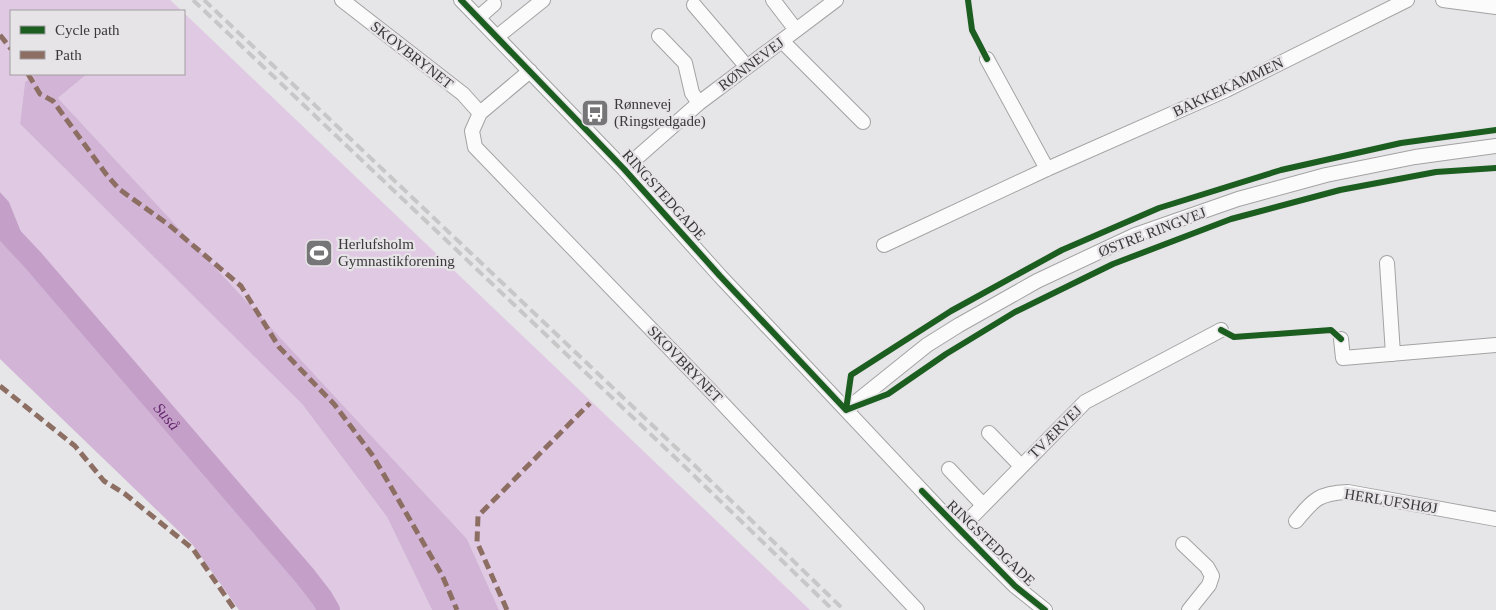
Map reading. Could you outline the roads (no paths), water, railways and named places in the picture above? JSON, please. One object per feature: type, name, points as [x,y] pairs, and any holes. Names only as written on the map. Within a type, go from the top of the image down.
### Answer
[{"type":"street","name":"SKOVBRYNET","points":[[342,0],[463,94],[480,113],[472,131],[475,147],[707,387],[917,610]]},
{"type":"street","name":"RINGSTEDGADE","points":[[461,0],[498,36],[624,170],[959,530],[1015,586],[1045,610]]},
{"type":"street","points":[[498,36],[544,0]]},
{"type":"street","points":[[773,0],[796,30]]},
{"type":"street","name":"RØNNEVEJ","points":[[624,170],[699,103],[836,0]]},
{"type":"street","name":"BAKKEKAMMEN","points":[[884,245],[1047,169],[1226,90],[1407,0]]},
{"type":"street","points":[[1444,0],[1496,7]]},
{"type":"street","points":[[478,18],[494,4]]},
{"type":"street","points":[[694,5],[747,67]]},
{"type":"street","points":[[659,36],[685,63],[692,94],[699,103]]},
{"type":"street","points":[[782,41],[863,122]]},
{"type":"street","points":[[987,59],[1047,169]]},
{"type":"street","points":[[480,113],[530,71]]},
{"type":"street","name":"ØSTRE RINGVEJ","points":[[846,410],[927,345],[959,325],[1037,281],[1135,235],[1238,199],[1326,175],[1415,157],[1496,146]]},
{"type":"street","points":[[1387,264],[1393,354]]},
{"type":"street","name":"TVÆRVEJ","points":[[959,530],[1085,402],[1221,330]]},
{"type":"street","points":[[1341,339],[1343,358],[1496,345]]},
{"type":"street","points":[[989,433],[1021,466]]},
{"type":"street","points":[[949,469],[983,505]]},
{"type":"street","name":"HERLUFSHØJ","points":[[1296,521],[1311,502],[1328,493],[1348,492],[1496,518]]},
{"type":"street","points":[[1183,544],[1207,568],[1212,576],[1209,585],[1188,610]]},
{"type":"waterway","name":"Suså","points":[[0,225],[32,259],[305,576],[329,610]]},
{"type":"railway","points":[[193,0],[682,464],[833,610]]},
{"type":"railway","points":[[204,0],[688,459],[844,610]]},
{"type":"place","name":"Rønnevej (Ringstedgade)","points":[[595,113]]},
{"type":"place","name":"Herlufsholm Gymnastikforening","points":[[319,253]]}]
